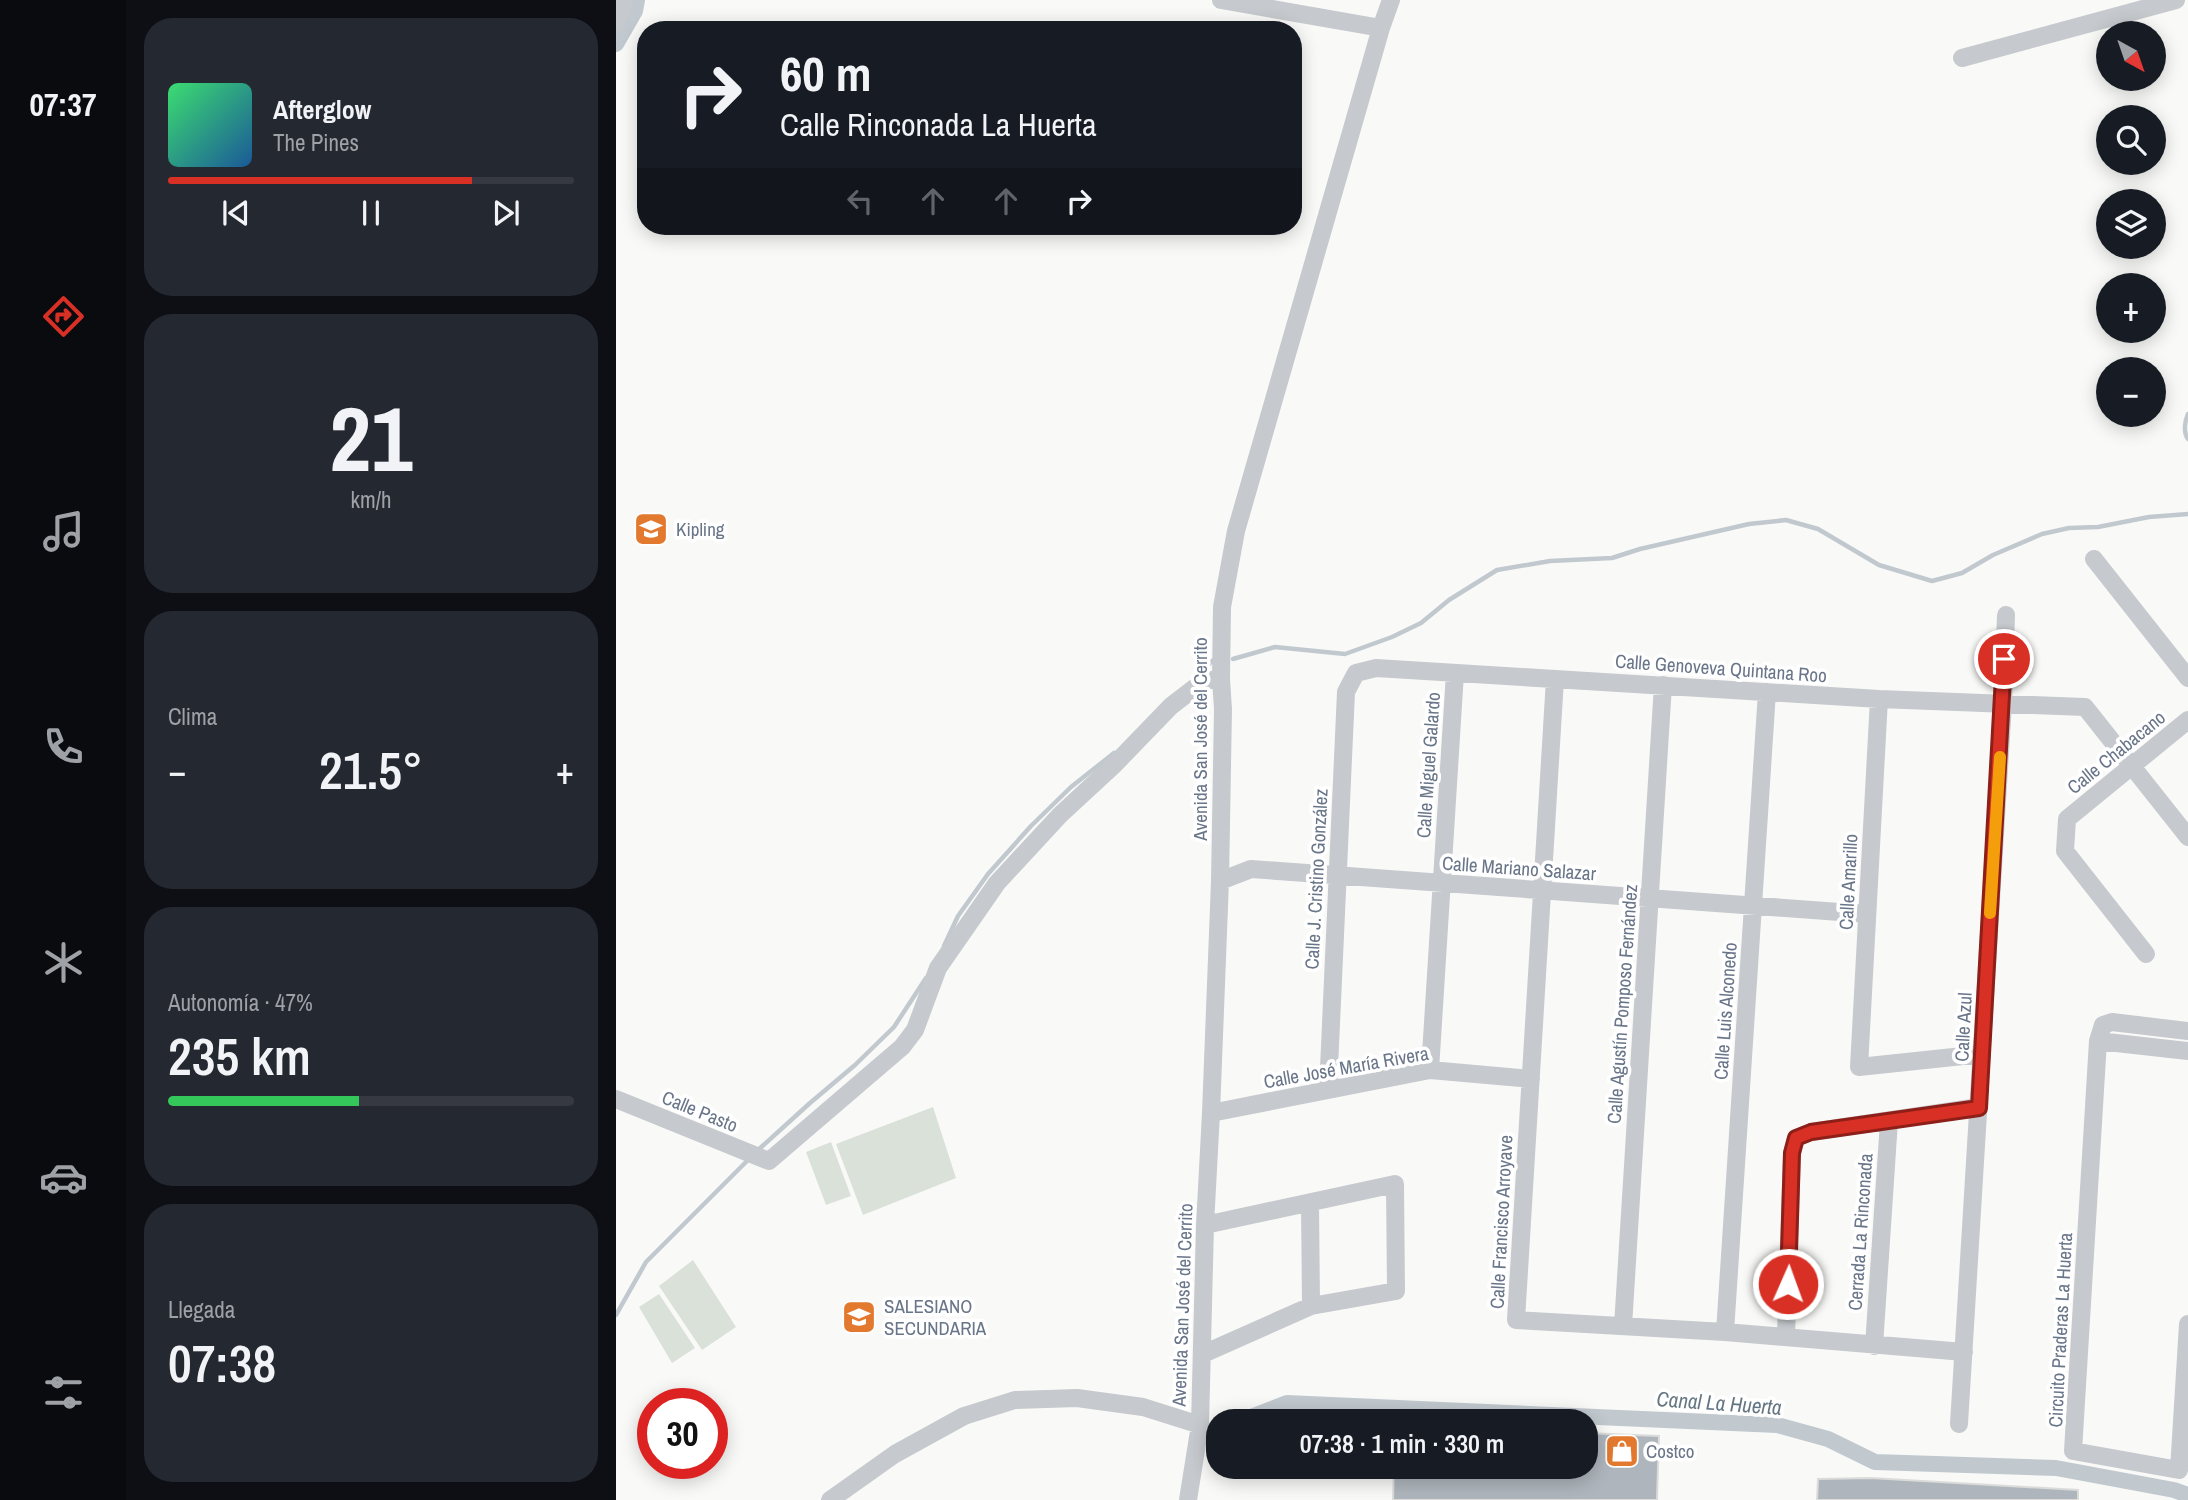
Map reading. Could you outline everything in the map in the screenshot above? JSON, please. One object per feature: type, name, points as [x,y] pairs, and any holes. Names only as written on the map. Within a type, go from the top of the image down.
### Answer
[{"type":"street","points":[[616,22],[624,0]]},
{"type":"street","points":[[1221,0],[1381,28]]},
{"type":"street","name":"Avenida San José del Cerrito","points":[[1188,1500],[1200,1424],[1203,1354],[1205,1225],[1220,881],[1222,607],[1236,531],[1391,0]]},
{"type":"street","points":[[1962,58],[2176,0]]},
{"type":"street","points":[[2094,559],[2188,678]]},
{"type":"street","name":"Calle Azul","points":[[1959,1424],[2003,703],[2006,615]]},
{"type":"street","name":"Calle Genoveva Quintana Roo","points":[[1356,673],[1376,668],[1879,699],[2085,707],[2132,766]]},
{"type":"street","name":"Calle J. Cristino González","points":[[1328,1090],[1346,692],[1356,673]]},
{"type":"street","name":"Calle Miguel Galardo","points":[[1430,1070],[1455,673]]},
{"type":"street","name":"Calle Pasto","points":[[616,1100],[765,1159],[902,1047],[915,1030],[938,968],[997,883],[1060,815],[1113,766],[1171,706],[1205,680],[1221,679]]},
{"type":"street","name":"Calle Francisco Arroyave","points":[[1555,679],[1516,1320],[1725,1332],[1964,1352]]},
{"type":"street","name":"Calle Agustín Pomposo Fernández","points":[[1623,1326],[1663,685]]},
{"type":"street","name":"Calle Luis Alconedo","points":[[1725,1332],[1768,692]]},
{"type":"street","name":"Calle Amarillo","points":[[1879,699],[1858,1068],[1982,1054]]},
{"type":"street","name":"Calle Chabacano","points":[[2146,954],[2065,851],[2067,819],[2188,720]]},
{"type":"street","points":[[2132,766],[2188,837]]},
{"type":"street","points":[[1220,848],[1251,869]]},
{"type":"street","name":"Calle Mariano Salazar","points":[[1220,881],[1251,869],[1867,914]]},
{"type":"street","points":[[2188,1031],[2112,1022],[2103,1025],[2098,1041],[2188,1051]]},
{"type":"street","name":"Circuito Praderas La Huerta","points":[[2098,1041],[2073,1451],[2179,1470],[2188,1324]]},
{"type":"street","name":"Calle José María Rivera","points":[[1211,1112],[1430,1070],[1531,1079]]},
{"type":"street","points":[[1786,1337],[1792,1153],[1796,1138],[1811,1132],[1979,1108]]},
{"type":"street","name":"Cerrada La Rinconada","points":[[1874,1346],[1889,1121]]},
{"type":"street","points":[[1203,1354],[1311,1306],[1396,1291],[1395,1184],[1205,1225]]},
{"type":"street","points":[[1310,1203],[1311,1306]]},
{"type":"street","points":[[830,1500],[895,1454],[964,1416],[1015,1400],[1077,1398],[1143,1407],[1200,1424]]},
{"type":"shaded area","points":[[933,1107],[956,1178],[863,1215],[836,1144]]},
{"type":"shaded area","points":[[831,1142],[851,1196],[826,1205],[806,1152]]},
{"type":"shaded area","points":[[693,1260],[736,1327],[702,1350],[659,1286]]},
{"type":"shaded area","points":[[659,1294],[695,1348],[672,1363],[639,1307]]},
{"type":"building","name":"Costco","points":[[1598,1433],[1659,1436],[1657,1500],[1393,1500],[1394,1479],[1598,1479]]},
{"type":"building","points":[[1871,1478],[2078,1490],[2078,1500],[1817,1500],[1818,1479]]},
{"type":"waterway","name":"Canal La Huerta","points":[[616,44],[635,11],[637,0]]},
{"type":"waterway","points":[[2188,414],[2185,426],[2188,439]]},
{"type":"waterway","points":[[1233,659],[1275,647],[1345,654],[1421,623],[1449,600],[1497,570],[1550,561],[1612,558],[1749,524],[1786,520],[1818,529],[1879,565],[1932,581],[1962,573],[1993,555],[2042,534],[2149,517],[2188,514]]},
{"type":"waterway","points":[[1198,676],[1212,661]]},
{"type":"waterway","points":[[944,946],[958,916],[988,874],[1071,787],[1114,753]]},
{"type":"waterway","points":[[757,1151],[894,1027],[926,978]]},
{"type":"waterway","points":[[616,1315],[646,1262],[751,1157]]},
{"type":"waterway","name":"Canal La Huerta","points":[[1272,1409],[1287,1403],[1421,1409]]},
{"type":"waterway","name":"Canal La Huerta","points":[[1598,1417],[1777,1425],[1828,1439],[1875,1462],[2056,1468],[2188,1495]]},
{"type":"slow traffic","points":[[1990,913],[2000,757]]},
{"type":"place","name":"Kipling","points":[[651,529]]},
{"type":"place","name":"SALESIANO SECUNDARIA","points":[[859,1317]]},
{"type":"place","name":"Costco","points":[[1622,1451]]},
{"type":"route","points":[[1788,1284],[1792,1153],[1796,1138],[1811,1132],[1979,1108],[2004,659]]}]
